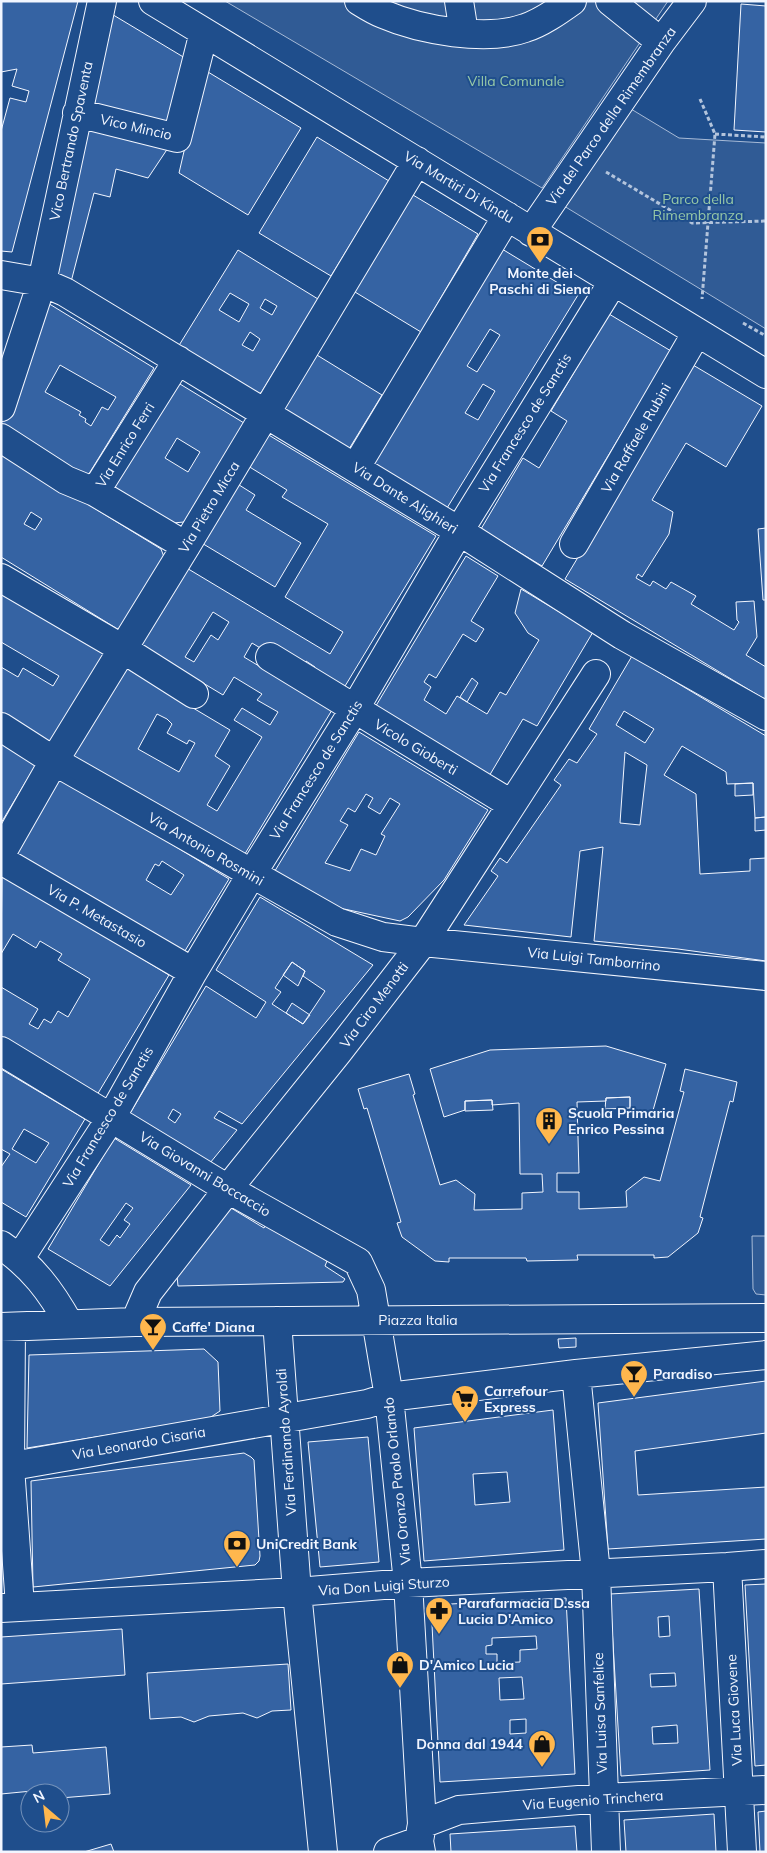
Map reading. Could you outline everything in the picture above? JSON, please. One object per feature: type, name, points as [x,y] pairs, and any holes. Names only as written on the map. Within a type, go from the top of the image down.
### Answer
[{"type":"street","name":"Vico Bertrando Spaventa","points":[[1,407],[42,282],[102,1]]},
{"type":"street","name":"Via Martiri Di Kindu","points":[[153,1],[766,374]]},
{"type":"street","points":[[359,1],[382,14],[415,26],[489,36],[525,28],[572,1]]},
{"type":"street","points":[[459,1],[464,33]]},
{"type":"street","points":[[610,1],[661,42]]},
{"type":"street","name":"Via del Parco della Rimembranza","points":[[531,232],[661,42],[692,1]]},
{"type":"street","name":"Vico Mincio","points":[[77,113],[177,138],[204,32]]},
{"type":"street","name":"Via Pietro Micca","points":[[1,854],[54,760],[186,546],[417,161]]},
{"type":"street","points":[[356,467],[507,216]]},
{"type":"street","name":"Via Dante Alighieri","points":[[1,275],[42,282],[65,292],[356,467],[622,635],[766,716]]},
{"type":"street","name":"Via Francesco de Sanctis","points":[[11,1252],[111,1118],[193,972],[251,875],[354,710],[459,531],[613,282]]},
{"type":"street","name":"Via Raffaele Rubini","points":[[574,544],[697,332]]},
{"type":"street","name":"Via Enrico Ferri","points":[[178,360],[95,492],[186,546]]},
{"type":"street","points":[[1,438],[66,480],[95,492]]},
{"type":"street","points":[[1,578],[123,649],[194,694]]},
{"type":"street","name":"Vicolo Gioberti","points":[[270,657],[354,710],[511,804]]},
{"type":"street","name":"Via Ciro Menotti","points":[[135,1322],[148,1292],[423,942],[596,674]]},
{"type":"street","name":"Via Antonio Rosmini","points":[[1,727],[251,875],[337,922],[383,937],[423,942]]},
{"type":"street","name":"Via P. Metastasio","points":[[1,860],[193,972]]},
{"type":"street","name":"Via Luigi Tamborrino","points":[[423,942],[766,976]]},
{"type":"street","name":"Via Giovanni Boccaccio","points":[[1,1051],[228,1189],[358,1262],[371,1290],[376,1320]]},
{"type":"street","points":[[11,1252],[54,1297],[69,1324]]},
{"type":"street","name":"Piazza Italia","points":[[6,1327],[135,1322],[766,1318]]},
{"type":"street","name":"Via Oronzo Paolo Orlando","points":[[376,1320],[390,1397],[408,1583],[421,1839]]},
{"type":"street","name":"Via Ferdinando Ayroldi","points":[[277,1321],[281,1418],[297,1592]]},
{"type":"street","points":[[6,1327],[6,1467],[10,1607]]},
{"type":"street","points":[[281,1418],[367,1404],[390,1397],[576,1374],[766,1355]]},
{"type":"street","name":"Via Luisa Sanfelice","points":[[576,1374],[596,1574],[606,1852]]},
{"type":"street","name":"Via Leonardo Cisaria","points":[[6,1467],[281,1418]]},
{"type":"street","name":"Via Don Luigi Sturzo","points":[[10,1607],[766,1564]]},
{"type":"street","name":"Via Luca Giovene","points":[[726,1567],[742,1852]]},
{"type":"street","points":[[297,1592],[323,1852]]},
{"type":"street","name":"Via Eugenio Trinchera","points":[[388,1852],[421,1839],[459,1810],[603,1798],[766,1790]]},
{"type":"path","points":[[700,99],[715,134],[702,299]]},
{"type":"path","points":[[715,134],[766,137]]},
{"type":"path","points":[[582,158],[692,223],[766,220]]},
{"type":"shaded area","name":"Villa Comunale","points":[[225,1],[668,1],[542,188]]},
{"type":"shaded area","name":"Parco della Rimembranza","points":[[631,109],[679,138],[766,143],[766,329],[564,206]]},
{"type":"shaded area","points":[[752,1236],[766,1236],[766,1295],[756,1294],[753,1289]]},
{"type":"building","points":[[1,1],[78,1],[12,252],[1,251],[1,131],[10,98],[26,102],[29,91],[12,86],[17,69],[1,72]]},
{"type":"building","points":[[741,4],[766,6],[766,132],[734,130]]},
{"type":"building","points":[[110,13],[185,58],[167,123],[86,102]]},
{"type":"building","points":[[203,69],[301,128],[248,215],[179,173]]},
{"type":"building","points":[[90,122],[168,148],[148,178],[116,169],[110,197],[94,193],[71,282],[44,265]]},
{"type":"building","points":[[317,137],[389,181],[331,276],[259,233]]},
{"type":"building","points":[[408,192],[478,234],[421,332],[350,289]]},
{"type":"building","points":[[502,249],[578,295],[447,508],[372,463]],"holes":[[[490,329],[500,335],[477,372],[467,366]],[[483,384],[495,391],[478,420],[465,413]]]},
{"type":"building","points":[[238,250],[318,299],[261,393],[257,394],[178,347]],"holes":[[[230,293],[249,304],[239,322],[219,310]],[[265,299],[277,306],[272,315],[260,308]],[[250,332],[260,339],[253,351],[242,345]]]},
{"type":"building","points":[[38,297],[154,368],[87,477],[1,425],[1,418]],"holes":[[[60,365],[116,397],[108,410],[102,407],[91,426],[85,422],[86,419],[79,415],[81,412],[45,392]]]},
{"type":"building","points":[[609,314],[671,351],[542,566],[481,529],[523,458],[539,468],[567,421],[551,411]]},
{"type":"building","points":[[312,352],[382,395],[349,449],[279,407]]},
{"type":"building","points":[[693,365],[762,406],[726,467],[686,443],[652,500],[673,512],[669,534],[642,577],[638,574],[636,578],[650,586],[653,581],[666,589],[671,582],[696,596],[691,604],[734,630],[739,622],[737,620],[736,602],[754,601],[757,637],[746,655],[766,667],[766,700],[565,579]]},
{"type":"building","points":[[175,381],[244,423],[184,522],[173,523],[111,485]],"holes":[[[177,438],[200,452],[188,472],[165,458]]]},
{"type":"building","points":[[267,434],[436,536],[339,696],[309,677],[315,667],[306,661],[300,672],[252,643],[244,657],[332,710],[240,862],[71,760],[126,668],[230,730],[215,756],[230,766],[207,805],[217,811],[262,737],[234,720],[242,708],[270,725],[278,712],[257,700],[262,694],[234,677],[223,695],[138,644],[185,567],[330,654],[343,632],[285,597],[328,524],[282,497],[287,490],[248,466]],"holes":[[[213,612],[229,622],[218,640],[211,635],[194,662],[185,657]],[[157,714],[172,724],[167,733],[187,744],[189,740],[195,743],[179,772],[138,749]]]},
{"type":"building","points":[[1,451],[161,549],[164,557],[119,630],[1,557]],"holes":[[[31,512],[42,519],[35,530],[24,524]]]},
{"type":"building","points":[[236,483],[255,495],[246,510],[301,543],[275,587],[200,542]]},
{"type":"building","points":[[766,528],[766,600],[763,600],[758,529]]},
{"type":"building","points":[[466,556],[498,576],[471,621],[484,629],[476,642],[463,634],[436,678],[429,674],[424,682],[431,687],[424,700],[446,714],[457,696],[487,714],[500,692],[506,695],[539,640],[528,633],[515,613],[521,589],[593,632],[537,726],[523,719],[485,783],[371,714]]},
{"type":"building","points":[[1,591],[105,652],[50,745],[1,716],[1,667],[18,677],[23,668],[53,686],[59,676],[1,642]]},
{"type":"building","points":[[632,656],[766,736],[766,817],[755,818],[753,783],[727,784],[726,772],[682,746],[664,775],[696,794],[700,874],[750,871],[750,859],[766,858],[766,961],[678,949],[594,941],[603,847],[580,851],[571,937],[464,925],[498,876],[491,871],[500,858],[507,863],[561,785],[554,780],[569,759],[577,763],[597,734],[589,729]],"holes":[[[624,711],[654,729],[645,743],[616,725]],[[625,752],[647,765],[640,825],[620,823]]]},
{"type":"building","points":[[472,678],[478,683],[467,702],[460,697]]},
{"type":"building","points":[[359,732],[488,810],[444,880],[408,917],[400,921],[307,901],[270,879]],"holes":[[[366,794],[373,798],[368,807],[380,814],[390,798],[400,804],[381,834],[385,836],[376,855],[361,849],[350,871],[325,863],[348,825],[340,821],[348,808],[355,812]]]},
{"type":"building","points":[[1,742],[37,763],[1,823]]},
{"type":"building","points":[[61,777],[229,879],[183,954],[15,852]],"holes":[[[162,861],[184,875],[171,895],[146,880],[155,864],[159,866]]]},
{"type":"building","points":[[753,783],[753,795],[735,796],[735,784]]},
{"type":"building","points":[[766,817],[766,830],[755,831],[755,818]]},
{"type":"building","points":[[2,874],[169,975],[97,1095],[1,1037],[1,987],[38,1009],[29,1024],[38,1029],[44,1019],[51,1023],[58,1011],[68,1017],[90,979],[58,960],[62,954],[40,941],[36,948],[13,934],[1,954]]},
{"type":"building","points":[[260,897],[373,965],[242,1124],[219,1111],[214,1118],[237,1130],[210,1163],[129,1115],[206,986],[256,1018],[266,1002],[216,970]],"holes":[[[292,962],[305,971],[303,976],[325,991],[303,1024],[272,1004],[281,992],[275,988]],[[173,1109],[181,1114],[175,1123],[168,1118]]]},
{"type":"building","points":[[292,962],[305,971],[298,986],[283,975]]},
{"type":"building","points":[[292,1003],[310,1015],[303,1024],[286,1013]]},
{"type":"building","name":"Scuola Primaria Enrico Pessina","points":[[606,1046],[666,1064],[652,1114],[630,1108],[630,1097],[606,1098],[606,1101],[577,1102],[579,1173],[557,1173],[557,1192],[579,1192],[579,1209],[627,1207],[626,1191],[644,1177],[660,1181],[684,1092],[680,1091],[685,1069],[737,1082],[733,1102],[730,1101],[700,1217],[703,1218],[698,1233],[668,1257],[654,1258],[654,1255],[577,1255],[578,1260],[527,1261],[526,1258],[449,1258],[449,1262],[435,1261],[402,1237],[397,1223],[401,1222],[367,1108],[364,1109],[358,1089],[409,1074],[415,1094],[413,1095],[440,1185],[456,1180],[475,1194],[474,1210],[522,1209],[522,1193],[543,1192],[542,1174],[520,1174],[519,1103],[492,1105],[492,1100],[465,1101],[465,1110],[444,1117],[430,1069],[490,1050]]},
{"type":"building","points":[[1,1069],[85,1119],[26,1217],[1,1202],[1,1167],[10,1154],[1,1149]],"holes":[[[24,1129],[49,1143],[36,1163],[12,1149]]]},
{"type":"building","points":[[630,1097],[630,1108],[605,1109],[606,1098]]},
{"type":"building","points":[[492,1100],[493,1110],[465,1111],[465,1101]]},
{"type":"building","points":[[114,1138],[191,1185],[110,1286],[48,1249]],"holes":[[[126,1203],[133,1208],[124,1220],[130,1224],[120,1238],[117,1235],[109,1246],[100,1240]]]},
{"type":"building","points":[[231,1208],[264,1228],[267,1222],[327,1261],[325,1266],[345,1279],[343,1282],[178,1286],[177,1276]]},
{"type":"building","points":[[576,1338],[576,1347],[559,1348],[558,1339]]},
{"type":"building","points":[[204,1349],[218,1362],[220,1411],[208,1419],[27,1448],[29,1355]]},
{"type":"building","points":[[766,1381],[766,1433],[635,1451],[638,1495],[766,1487],[766,1539],[608,1549],[598,1403]]},
{"type":"building","points":[[553,1410],[564,1550],[424,1561],[414,1428]],"holes":[[[507,1472],[510,1502],[475,1505],[473,1474]]]},
{"type":"building","points":[[368,1437],[379,1562],[320,1567],[308,1442]]},
{"type":"building","points":[[244,1453],[254,1460],[260,1556],[259,1561],[255,1565],[33,1587],[31,1481]]},
{"type":"building","points":[[766,1584],[766,1765],[755,1766],[745,1585]]},
{"type":"building","points":[[699,1589],[710,1770],[621,1776],[610,1594]],"holes":[[[669,1616],[670,1636],[659,1637],[658,1617]],[[675,1673],[676,1686],[651,1687],[650,1674]],[[677,1725],[678,1743],[653,1744],[652,1727]]]},
{"type":"building","points":[[566,1598],[575,1774],[440,1782],[431,1605]],"holes":[[[536,1636],[537,1649],[520,1650],[520,1662],[497,1663],[497,1654],[486,1654],[486,1646],[492,1645],[492,1638]],[[522,1677],[524,1699],[500,1700],[499,1678]],[[526,1719],[526,1733],[510,1734],[510,1720]]]},
{"type":"building","points":[[122,1629],[125,1675],[1,1684],[1,1637]]},
{"type":"building","points":[[288,1664],[291,1710],[272,1711],[257,1718],[243,1713],[209,1716],[194,1722],[181,1717],[150,1719],[147,1673]]},
{"type":"building","points":[[32,1745],[33,1753],[106,1747],[110,1794],[70,1797],[70,1783],[20,1783],[20,1792],[1,1794],[1,1747]]},
{"type":"building","points":[[766,1811],[766,1852],[760,1852],[758,1812]]},
{"type":"building","points":[[714,1814],[716,1852],[626,1852],[624,1820]]},
{"type":"building","points":[[575,1826],[577,1852],[451,1852],[450,1834]]},
{"type":"building","points":[[111,1844],[114,1852],[84,1852]]},
{"type":"place","name":"Monte dei Paschi di Siena","points":[[540,264]]},
{"type":"place","name":"Scuola Primaria Enrico Pessina","points":[[549,1145]]},
{"type":"place","name":"Caffe' Diana","points":[[153,1351]]},
{"type":"place","name":"Paradiso","points":[[634,1398]]},
{"type":"place","name":"Carrefour Express","points":[[465,1423]]},
{"type":"place","name":"UniCredit Bank","points":[[237,1568]]},
{"type":"place","name":"Parafarmacia D.ssa Lucia D'Amico","points":[[439,1635]]},
{"type":"place","name":"D'Amico Lucia","points":[[400,1689]]},
{"type":"place","name":"Donna dal 1944","points":[[542,1768]]}]
